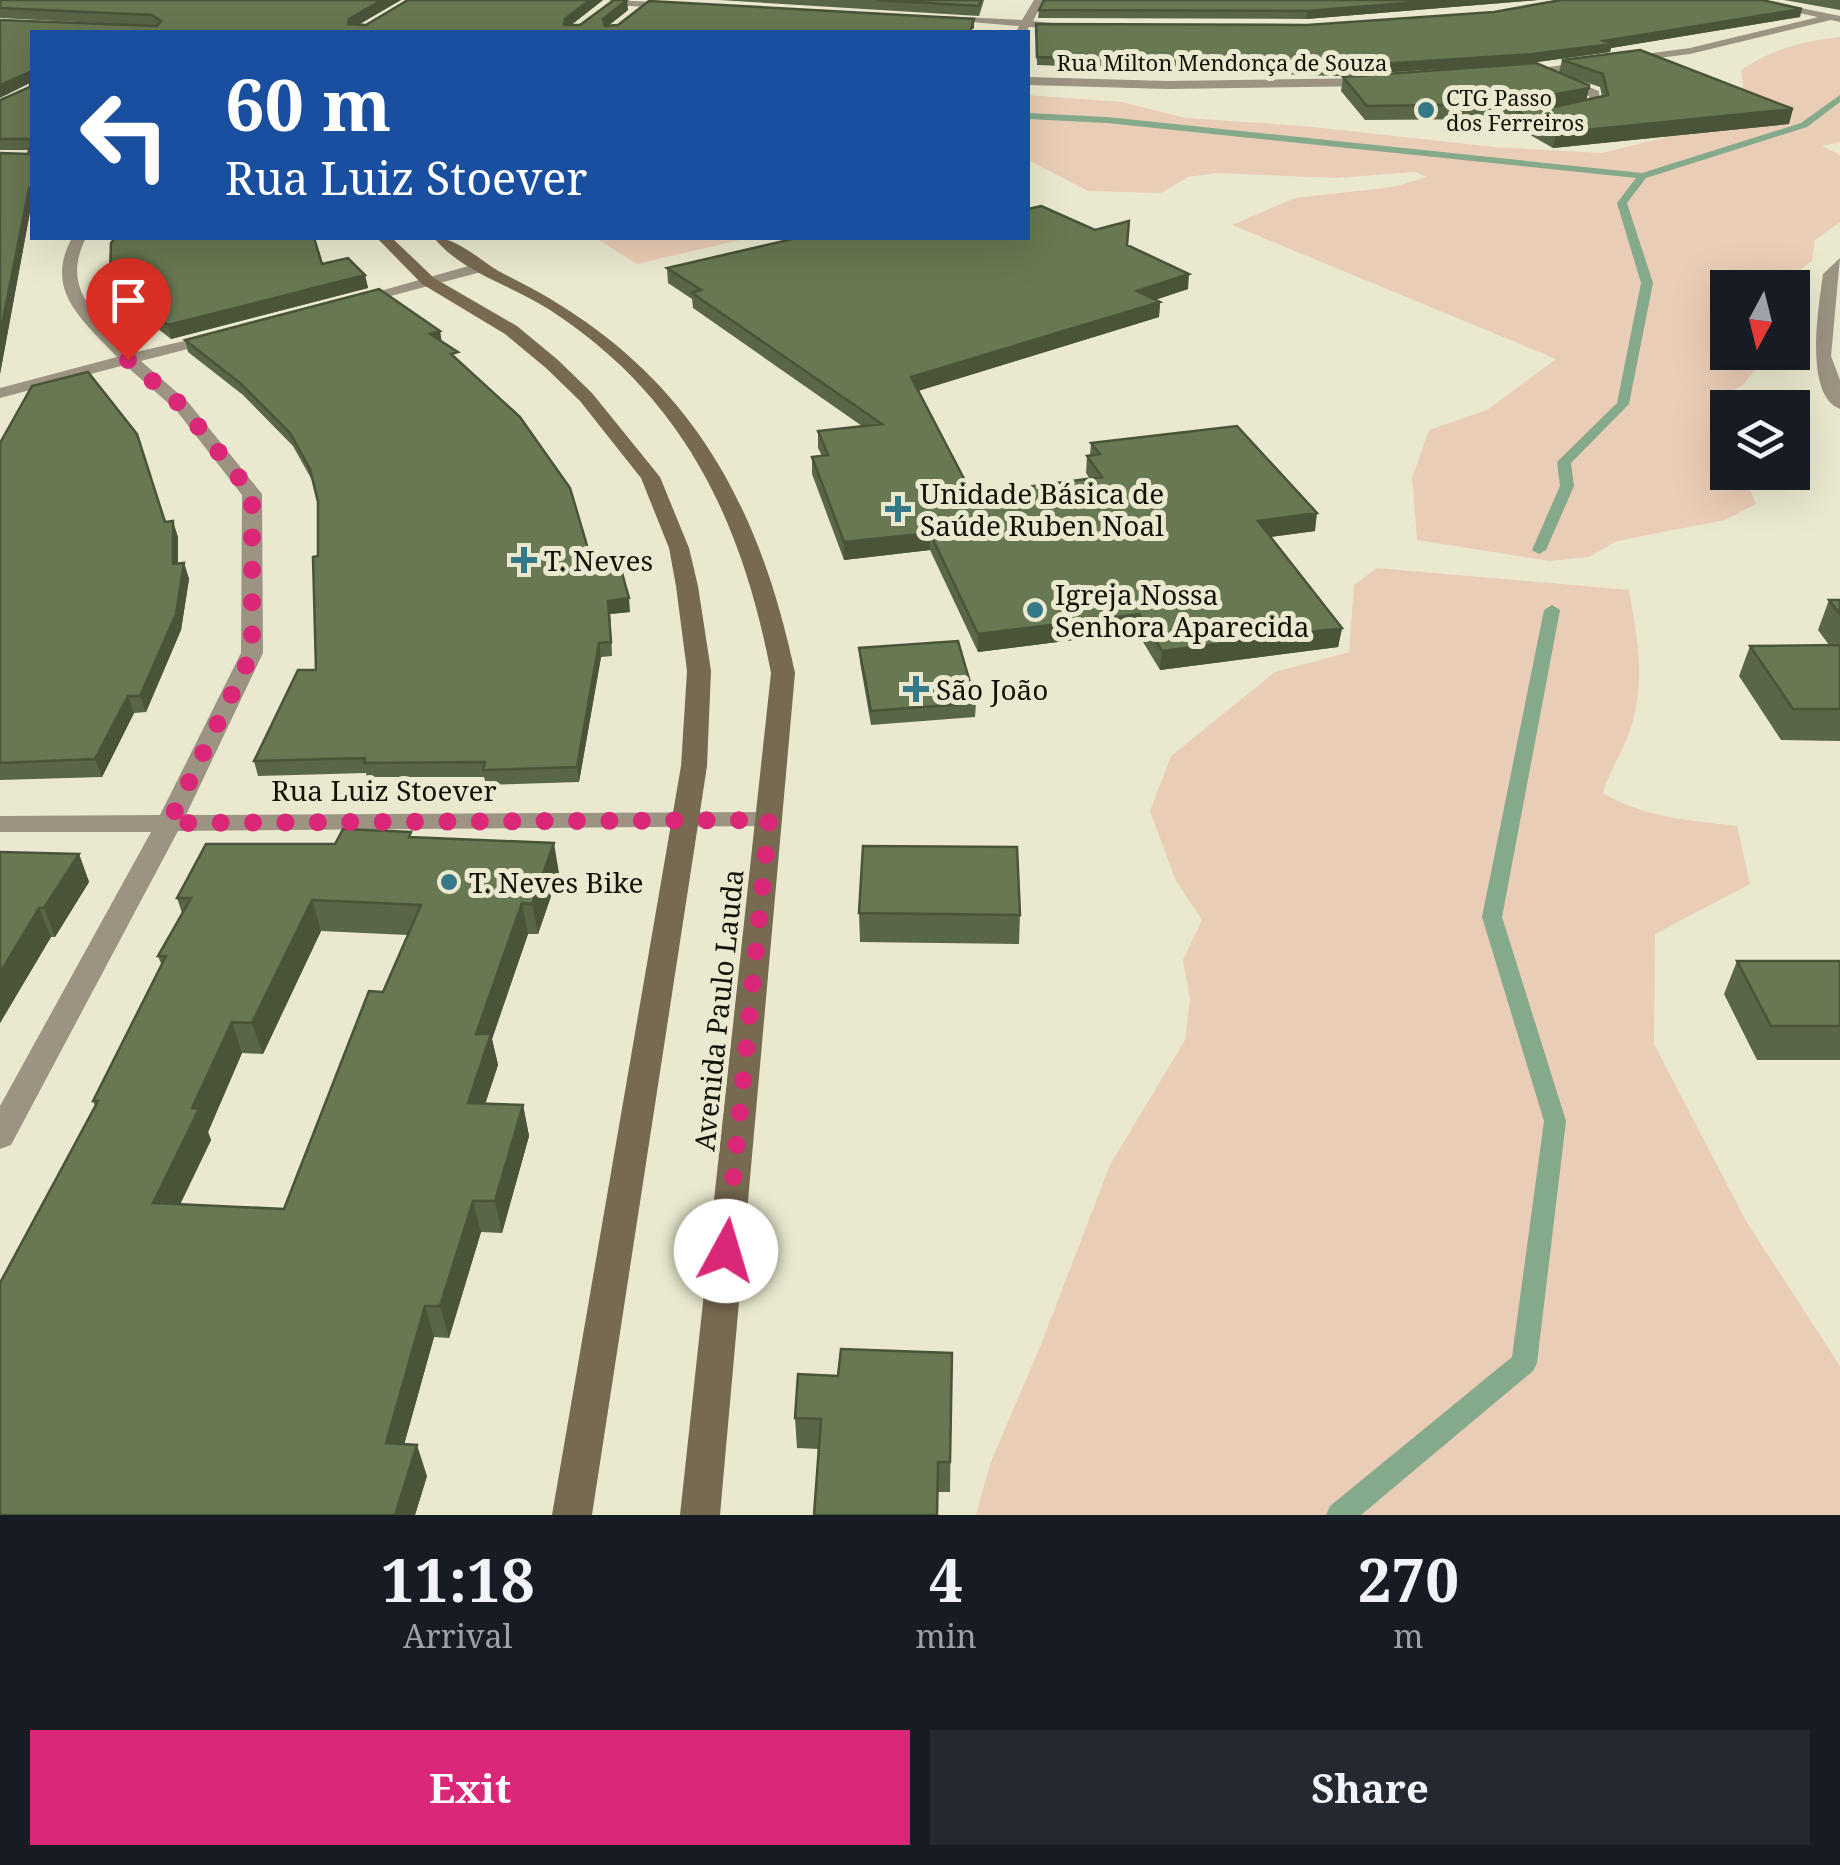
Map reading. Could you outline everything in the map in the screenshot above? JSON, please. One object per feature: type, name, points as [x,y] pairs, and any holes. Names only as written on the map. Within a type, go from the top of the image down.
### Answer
[{"type":"main road","points":[[600,12],[615,1]]},
{"type":"main road","points":[[636,14],[650,2]]},
{"type":"main road","name":"Avenida Paulo Lauda","points":[[386,240],[428,281],[512,330],[552,364],[586,398],[650,477],[679,548],[700,671],[694,766],[572,1515]]},
{"type":"main road","name":"Avenida Paulo Lauda","points":[[444,240],[479,268],[556,307],[616,350],[668,402],[719,472],[774,612],[784,673],[700,1515]]},
{"type":"street","points":[[1023,28],[1038,0]]},
{"type":"street","points":[[1746,0],[1836,18]]},
{"type":"street","points":[[615,1],[688,6]]},
{"type":"street","points":[[926,18],[1023,28],[1082,26]]},
{"type":"street","points":[[1502,73],[1690,51],[1836,18]]},
{"type":"street","points":[[1538,70],[1595,94],[1596,106],[1550,116]]},
{"type":"street","name":"Rua Milton Mendonça de Souza","points":[[1030,81],[1290,86],[1394,81]]},
{"type":"street","points":[[0,1136],[169,823],[252,653],[252,494],[182,406],[128,360],[72,298],[70,255],[77,240]]},
{"type":"street","points":[[1840,263],[1831,274],[1822,356],[1840,404]]},
{"type":"street","points":[[334,306],[479,268]]},
{"type":"street","points":[[0,393],[240,330]]},
{"type":"street","name":"Rua Luiz Stoever","points":[[0,824],[769,820]]},
{"type":"shaded area","points":[[1840,37],[1840,142],[1822,146],[1840,155],[1840,222],[1815,240],[1812,261],[1800,270],[1710,270],[1710,370],[1755,370],[1734,390],[1710,390],[1710,490],[1750,490],[1756,504],[1725,520],[1617,541],[1589,557],[1549,561],[1417,540],[1412,478],[1429,430],[1487,410],[1556,359],[1232,225],[1295,198],[1393,187],[1427,177],[1415,172],[1337,178],[1216,173],[1188,177],[1161,193],[1088,191],[1030,161],[1030,95],[1122,102],[1186,118],[1304,126],[1494,147],[1602,153],[1736,120],[1743,85],[1741,70],[1789,47]]},
{"type":"shaded area","points":[[599,240],[739,240],[637,264]]},
{"type":"shaded area","points":[[1377,568],[1629,590],[1638,656],[1637,704],[1603,793],[1651,813],[1737,826],[1750,884],[1655,934],[1654,1044],[1746,1221],[1840,1366],[1840,1515],[976,1515],[990,1464],[1110,1165],[1185,1040],[1190,999],[1183,960],[1202,920],[1176,881],[1150,811],[1171,756],[1275,672],[1349,652],[1354,585]]},
{"type":"building","points":[[0,0],[382,0],[349,19],[348,24],[366,25],[408,0],[590,0],[565,19],[564,25],[580,25],[614,0],[627,0],[603,19],[605,26],[618,25],[649,1],[974,19],[971,30],[30,30],[30,72],[0,85],[0,20],[157,26],[161,21],[152,15],[0,8]]},
{"type":"building","points":[[876,0],[981,0],[979,6]]},
{"type":"building","points":[[1044,0],[1443,0],[1307,11],[1039,10]]},
{"type":"building","points":[[1561,0],[1762,0],[1802,9],[1604,41],[1612,44],[1532,54],[1334,67],[1037,57],[1036,24],[1307,25],[1494,12]]},
{"type":"building","points":[[1640,50],[1793,109],[1556,133],[1505,104],[1367,106],[1343,77],[1536,63],[1589,85],[1546,96],[1545,105],[1550,108],[1608,95],[1603,74],[1562,60]]},
{"type":"building","points":[[30,87],[30,140],[0,139],[0,100]]},
{"type":"building","points":[[30,148],[30,189],[0,335],[0,153],[28,154]]},
{"type":"building","points":[[1041,206],[1095,230],[1129,221],[1127,245],[1189,274],[1137,291],[1160,302],[911,377],[972,494],[1102,477],[1087,456],[1100,454],[1091,443],[1237,426],[1317,513],[1258,521],[1342,628],[1162,651],[1139,614],[978,634],[930,533],[844,542],[812,457],[828,455],[818,431],[882,424],[692,293],[701,290],[667,268],[788,240],[1030,240],[1030,209]]},
{"type":"building","points":[[315,240],[322,264],[348,258],[365,275],[168,325],[153,314],[147,316],[110,276],[111,243]]},
{"type":"building","points":[[379,289],[440,331],[430,334],[458,352],[451,354],[520,417],[570,488],[591,559],[617,555],[629,598],[608,601],[611,642],[599,643],[577,767],[483,770],[485,762],[364,763],[365,758],[254,761],[298,670],[316,670],[313,557],[318,556],[318,502],[310,469],[290,433],[240,383],[185,340]]},
{"type":"building","points":[[88,372],[137,434],[165,522],[173,521],[173,564],[184,563],[176,614],[140,696],[128,696],[95,759],[0,763],[0,443],[32,386]]},
{"type":"building","points":[[1829,600],[1840,600],[1840,614]]},
{"type":"building","name":"São João","points":[[958,641],[976,703],[871,711],[859,648]]},
{"type":"building","points":[[1840,645],[1840,709],[1793,709],[1750,646]]},
{"type":"building","points":[[343,829],[411,832],[409,837],[554,843],[532,904],[522,903],[476,1034],[491,1034],[468,1103],[523,1105],[495,1201],[473,1201],[440,1306],[425,1306],[386,1443],[417,1445],[395,1515],[0,1515],[0,1283],[98,1101],[93,1101],[166,956],[158,956],[191,898],[177,898],[206,844],[335,844]],"holes":[[[312,900],[421,905],[383,992],[369,991],[284,1209],[153,1203],[199,1109],[192,1108],[232,1022],[252,1023]]]},
{"type":"building","points":[[863,846],[1017,847],[1020,915],[859,913]]},
{"type":"building","points":[[0,852],[79,854],[44,908],[39,908],[0,973]]},
{"type":"building","points":[[1737,961],[1840,961],[1840,1026],[1771,1026]]},
{"type":"building","points":[[841,1349],[952,1353],[950,1462],[938,1462],[937,1515],[814,1515],[821,1419],[795,1418],[798,1374],[838,1376]]},
{"type":"waterway","points":[[1643,176],[1804,125],[1840,98]]},
{"type":"waterway","points":[[1030,116],[1107,120],[1643,176]]},
{"type":"waterway","points":[[1539,550],[1567,486],[1564,462],[1623,404],[1647,283],[1622,203],[1643,176]]},
{"type":"waterway","points":[[1340,1515],[1524,1363],[1555,1121],[1492,917],[1552,610]]},
{"type":"place","name":"CTG Passo dos Ferreiros","points":[[1426,110]]},
{"type":"place","name":"Unidade Básica de Saúde Ruben Noal","points":[[898,509]]},
{"type":"place","name":"T. Neves","points":[[524,560]]},
{"type":"place","name":"Igreja Nossa Senhora Aparecida","points":[[1035,610]]},
{"type":"place","name":"São João","points":[[916,689]]},
{"type":"place","name":"T. Neves Bike","points":[[449,882]]},
{"type":"route","points":[[128,360],[182,406],[252,494],[252,653],[169,823],[769,820],[726,1251]]}]
